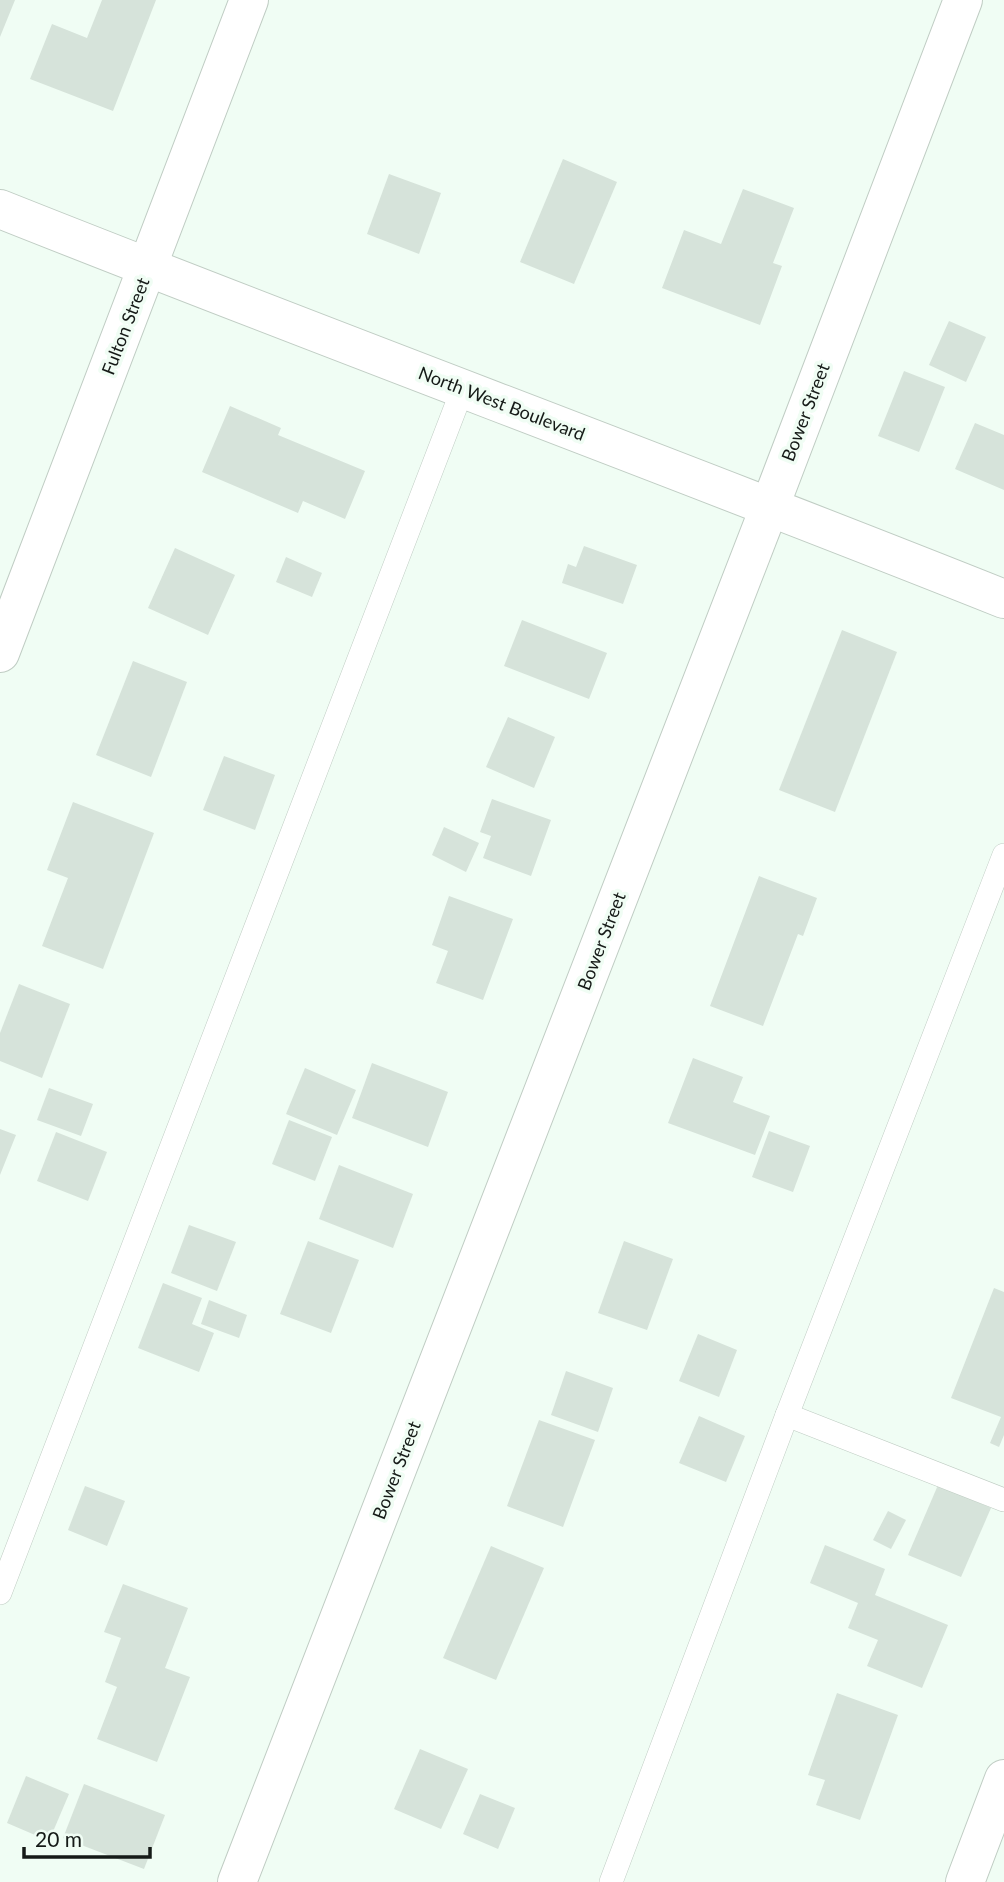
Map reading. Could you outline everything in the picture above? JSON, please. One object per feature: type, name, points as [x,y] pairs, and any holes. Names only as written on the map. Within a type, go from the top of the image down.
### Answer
[{"type":"street","name":"Fulton Street","points":[[0,653],[249,0]]},
{"type":"street","name":"Bower Street","points":[[237,1882],[963,0]]},
{"type":"street","name":"North West Boulevard","points":[[0,209],[1004,599]]},
{"type":"street","points":[[964,1882],[1004,1779]]},
{"type":"lane","points":[[0,1593],[463,388]]},
{"type":"lane","points":[[611,1882],[1004,855]]},
{"type":"lane","points":[[788,1415],[1004,1500]]},
{"type":"building","points":[[0,0],[15,0],[0,37]]},
{"type":"building","points":[[102,0],[156,0],[113,111],[30,79],[52,24],[87,38]]},
{"type":"building","points":[[563,159],[617,182],[574,284],[520,262]]},
{"type":"building","points":[[389,174],[441,193],[419,254],[367,234]]},
{"type":"building","points":[[743,189],[794,208],[773,263],[782,266],[760,325],[662,288],[684,230],[721,244]]},
{"type":"building","points":[[949,321],[986,337],[966,382],[929,365]]},
{"type":"building","points":[[904,371],[945,387],[919,452],[878,436]]},
{"type":"building","points":[[230,406],[281,428],[278,435],[365,471],[345,519],[303,501],[298,513],[202,472]]},
{"type":"building","points":[[975,423],[1004,435],[1004,490],[955,469]]},
{"type":"building","points":[[584,546],[637,565],[623,604],[562,583],[568,564],[576,567]]},
{"type":"building","points":[[175,548],[235,575],[208,635],[148,608]]},
{"type":"building","points":[[286,557],[322,573],[312,597],[276,582]]},
{"type":"building","points":[[522,620],[607,653],[589,699],[504,666]]},
{"type":"building","points":[[842,630],[897,652],[835,812],[779,790]]},
{"type":"building","points":[[133,661],[187,682],[151,777],[96,755]]},
{"type":"building","points":[[508,717],[555,737],[534,788],[486,767]]},
{"type":"building","points":[[224,756],[275,775],[255,830],[203,810]]},
{"type":"building","points":[[492,799],[551,820],[531,876],[483,858],[491,836],[480,832]]},
{"type":"building","points":[[73,802],[154,833],[103,969],[42,946],[68,878],[47,870]]},
{"type":"building","points":[[444,827],[479,843],[466,872],[432,855]]},
{"type":"building","points":[[759,876],[817,898],[803,936],[798,934],[763,1026],[710,1006]]},
{"type":"building","points":[[449,896],[513,919],[483,1000],[436,983],[448,951],[432,945]]},
{"type":"building","points":[[19,984],[70,1004],[42,1078],[0,1061],[0,1033]]},
{"type":"building","points":[[693,1058],[743,1077],[733,1102],[770,1116],[755,1155],[668,1123]]},
{"type":"building","points":[[372,1063],[448,1092],[428,1147],[352,1118]]},
{"type":"building","points":[[305,1068],[356,1090],[337,1135],[286,1114]]},
{"type":"building","points":[[49,1088],[93,1104],[81,1136],[37,1120]]},
{"type":"building","points":[[289,1120],[332,1137],[315,1181],[272,1164]]},
{"type":"building","points":[[0,1129],[16,1135],[0,1175]]},
{"type":"building","points":[[769,1131],[810,1146],[793,1192],[752,1177]]},
{"type":"building","points":[[56,1132],[107,1152],[88,1201],[37,1181]]},
{"type":"building","points":[[339,1165],[413,1194],[393,1248],[319,1219]]},
{"type":"building","points":[[189,1225],[236,1242],[217,1291],[171,1273]]},
{"type":"building","points":[[308,1241],[359,1260],[331,1333],[280,1314]]},
{"type":"building","points":[[624,1241],[673,1259],[647,1330],[598,1313]]},
{"type":"building","points":[[163,1283],[202,1298],[192,1324],[214,1333],[199,1372],[138,1348]]},
{"type":"building","points":[[994,1288],[1004,1292],[1004,1435],[999,1447],[990,1443],[1001,1417],[951,1398]]},
{"type":"building","points":[[209,1300],[247,1315],[239,1338],[201,1324]]},
{"type":"building","points":[[698,1334],[737,1350],[719,1397],[679,1381]]},
{"type":"building","points":[[566,1371],[613,1388],[598,1432],[551,1415]]},
{"type":"building","points":[[699,1416],[745,1436],[726,1482],[679,1463]]},
{"type":"building","points":[[539,1420],[595,1440],[563,1527],[507,1506]]},
{"type":"building","points":[[938,1485],[991,1508],[961,1577],[908,1555]]},
{"type":"building","points":[[85,1486],[125,1501],[107,1546],[68,1530]]},
{"type":"building","points":[[888,1511],[906,1520],[891,1549],[873,1540]]},
{"type":"building","points":[[825,1545],[885,1569],[875,1595],[948,1625],[922,1688],[867,1666],[878,1640],[848,1628],[858,1603],[810,1583]]},
{"type":"building","points":[[491,1546],[544,1568],[496,1680],[443,1658]]},
{"type":"building","points":[[123,1584],[188,1608],[165,1668],[190,1677],[157,1762],[97,1739],[117,1687],[105,1682],[121,1638],[104,1632]]},
{"type":"building","points":[[837,1693],[898,1715],[860,1820],[816,1805],[825,1780],[808,1775]]},
{"type":"building","points":[[420,1749],[468,1769],[441,1829],[394,1809]]},
{"type":"building","points":[[26,1776],[69,1794],[49,1841],[7,1823]]},
{"type":"building","points":[[84,1784],[165,1815],[144,1869],[63,1838]]},
{"type":"building","points":[[480,1794],[515,1808],[498,1849],[463,1834]]}]
